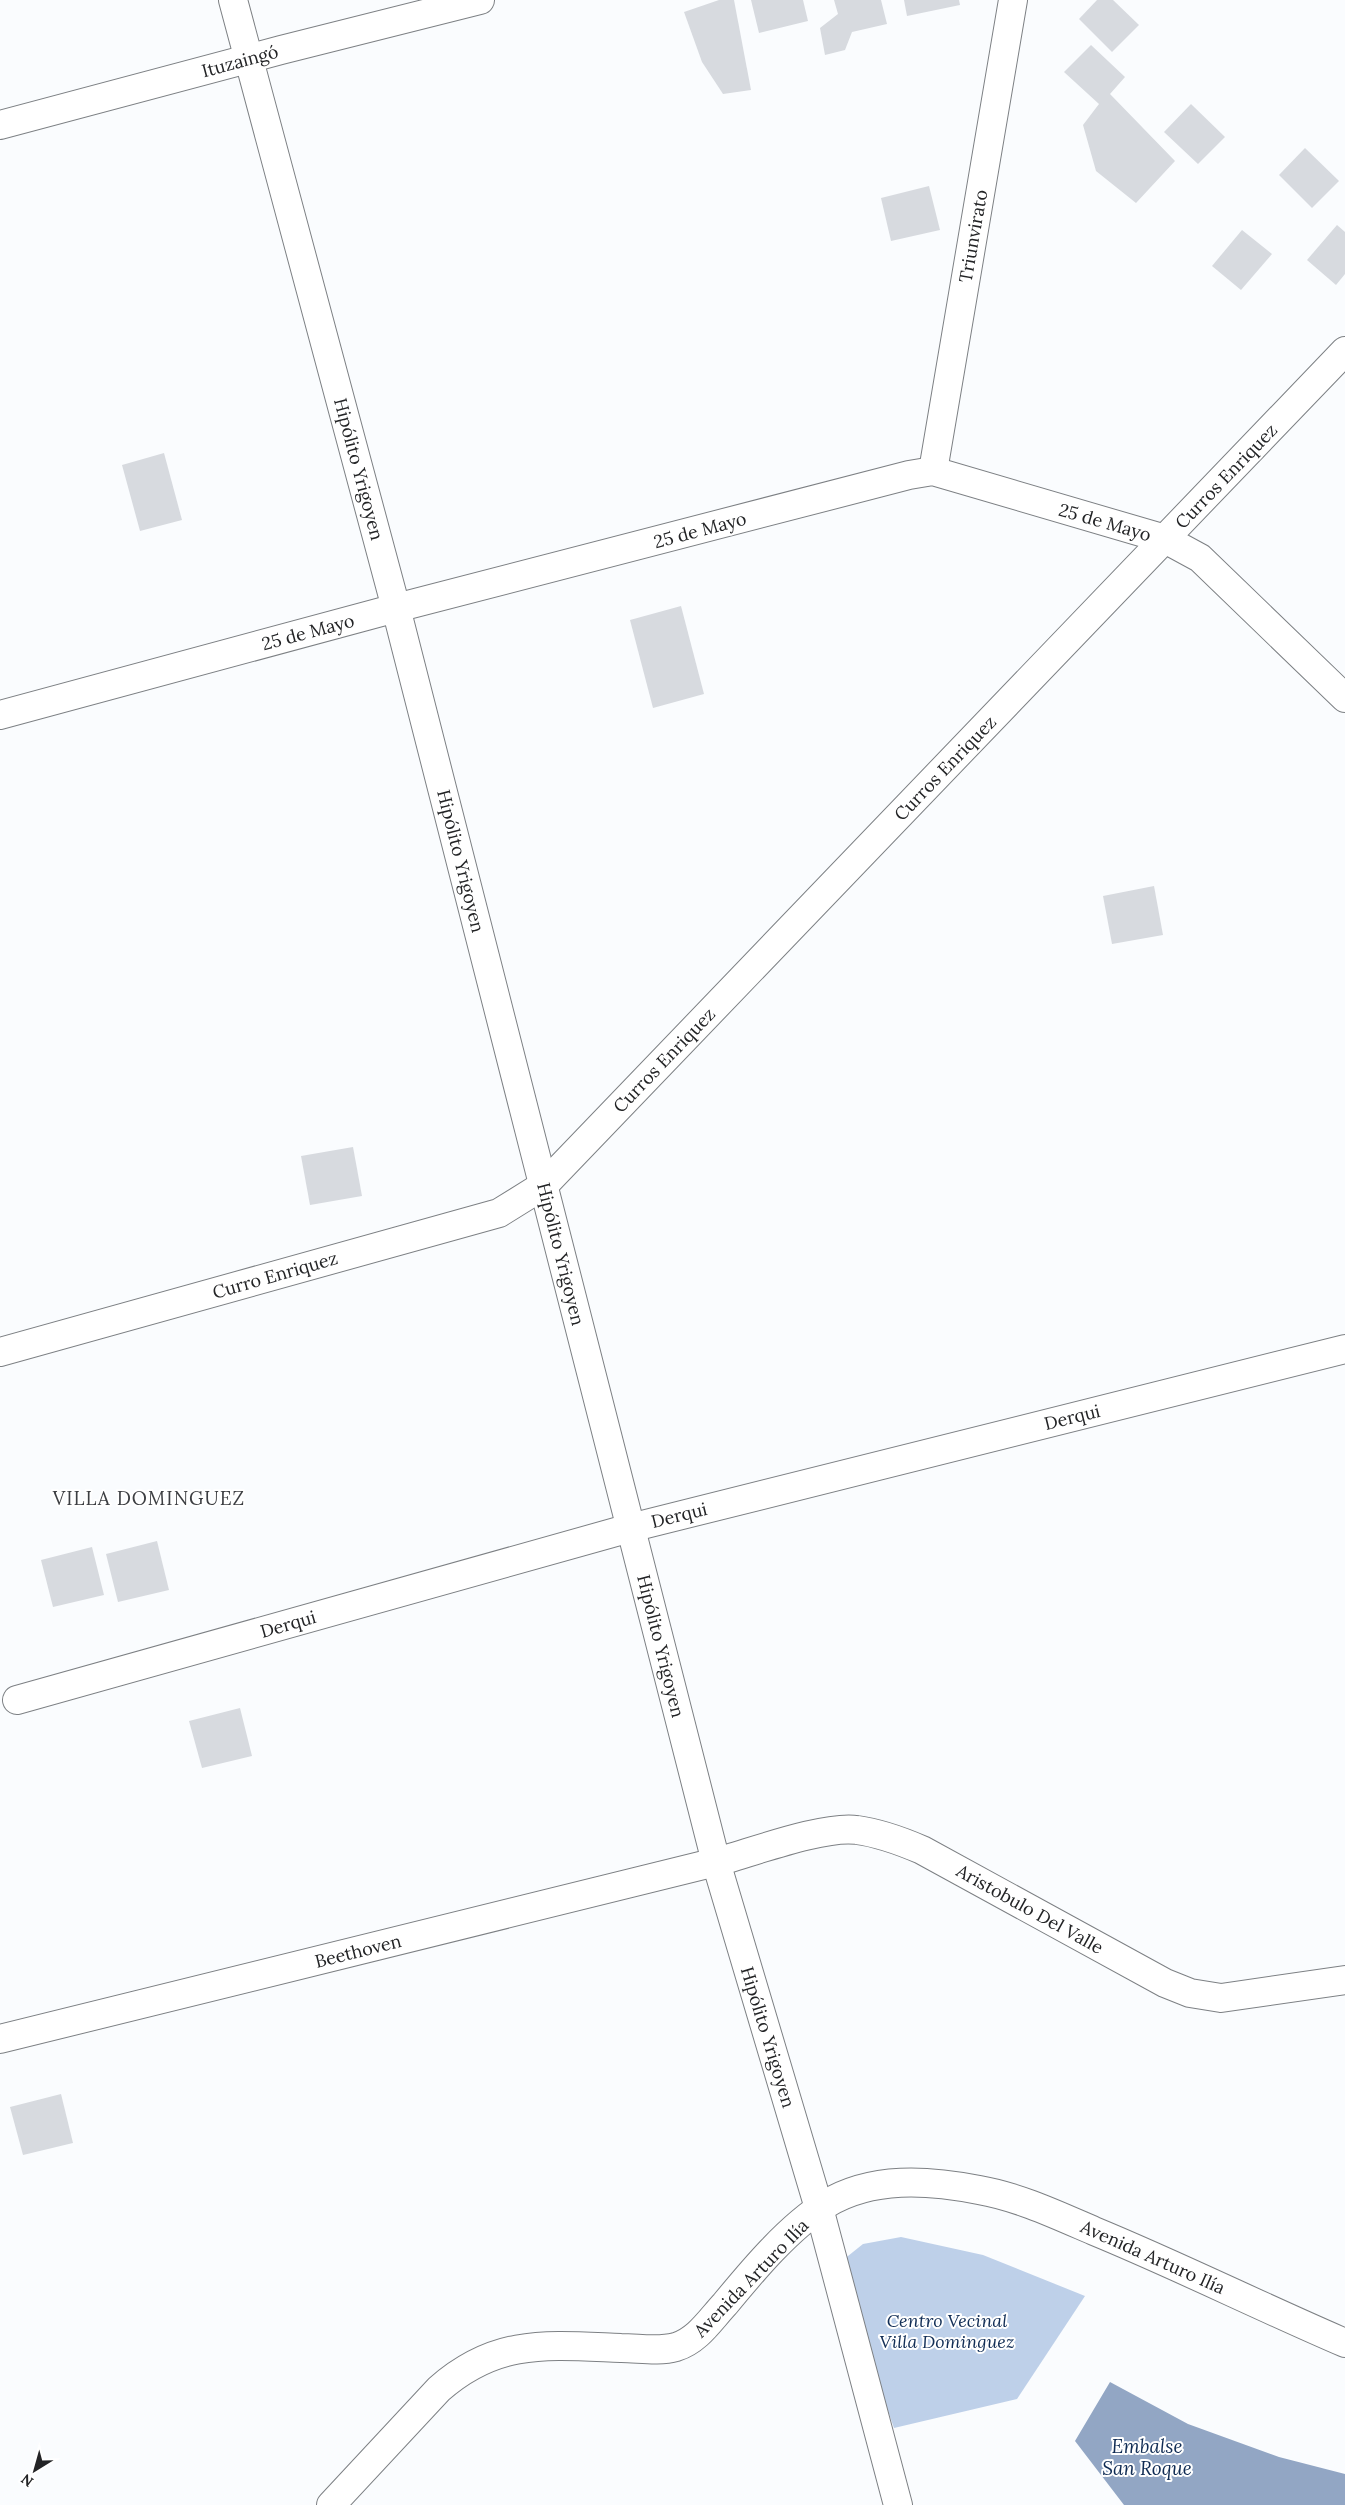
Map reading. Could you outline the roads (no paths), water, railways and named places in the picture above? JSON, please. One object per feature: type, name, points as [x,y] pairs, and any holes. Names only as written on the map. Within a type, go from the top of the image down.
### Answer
[{"type":"street","name":"Hipólito Yrigoyen","points":[[232,0],[396,608],[716,1862],[819,2208],[898,2505]]},
{"type":"street","name":"Ituzaingó","points":[[0,125],[480,0]]},
{"type":"street","name":"Triunvirato","points":[[933,472],[1013,0]]},
{"type":"street","name":"Curros Enriquez","points":[[544,1185],[1166,540],[1345,351]]},
{"type":"street","name":"25 de Mayo","points":[[0,715],[396,608],[909,475],[933,472],[1166,540],[1200,558],[1345,698]]},
{"type":"street","name":"Curro Enriquez","points":[[0,1352],[499,1213],[544,1185]]},
{"type":"street","name":"Derqui","points":[[17,1700],[630,1528],[1345,1349]]},
{"type":"street","name":"Aristobulo Del Valle","points":[[716,1862],[832,1830],[856,1829],[890,1837],[922,1850],[1165,1984],[1190,1993],[1221,1998],[1345,1980]]},
{"type":"street","name":"Beethoven","points":[[0,2039],[716,1862]]},
{"type":"street","name":"Avenida Arturo Ilía","points":[[331,2505],[439,2389],[458,2372],[480,2360],[526,2347],[554,2345],[659,2350],[677,2347],[692,2340],[708,2325],[756,2269],[793,2231],[819,2208],[838,2196],[858,2189],[898,2182],[938,2184],[982,2190],[1038,2207],[1151,2254],[1345,2343]]},
{"type":"water","name":"Embalse San Roque","points":[[1110,2382],[1188,2424],[1279,2457],[1345,2474],[1345,2505],[1124,2505],[1075,2441]]},
{"type":"district","name":"VILLA DOMINGUEZ","points":[[149,1498]]},
{"type":"park label","name":"Centro Vecinal Villa Dominguez","points":[[947,2330]]}]
